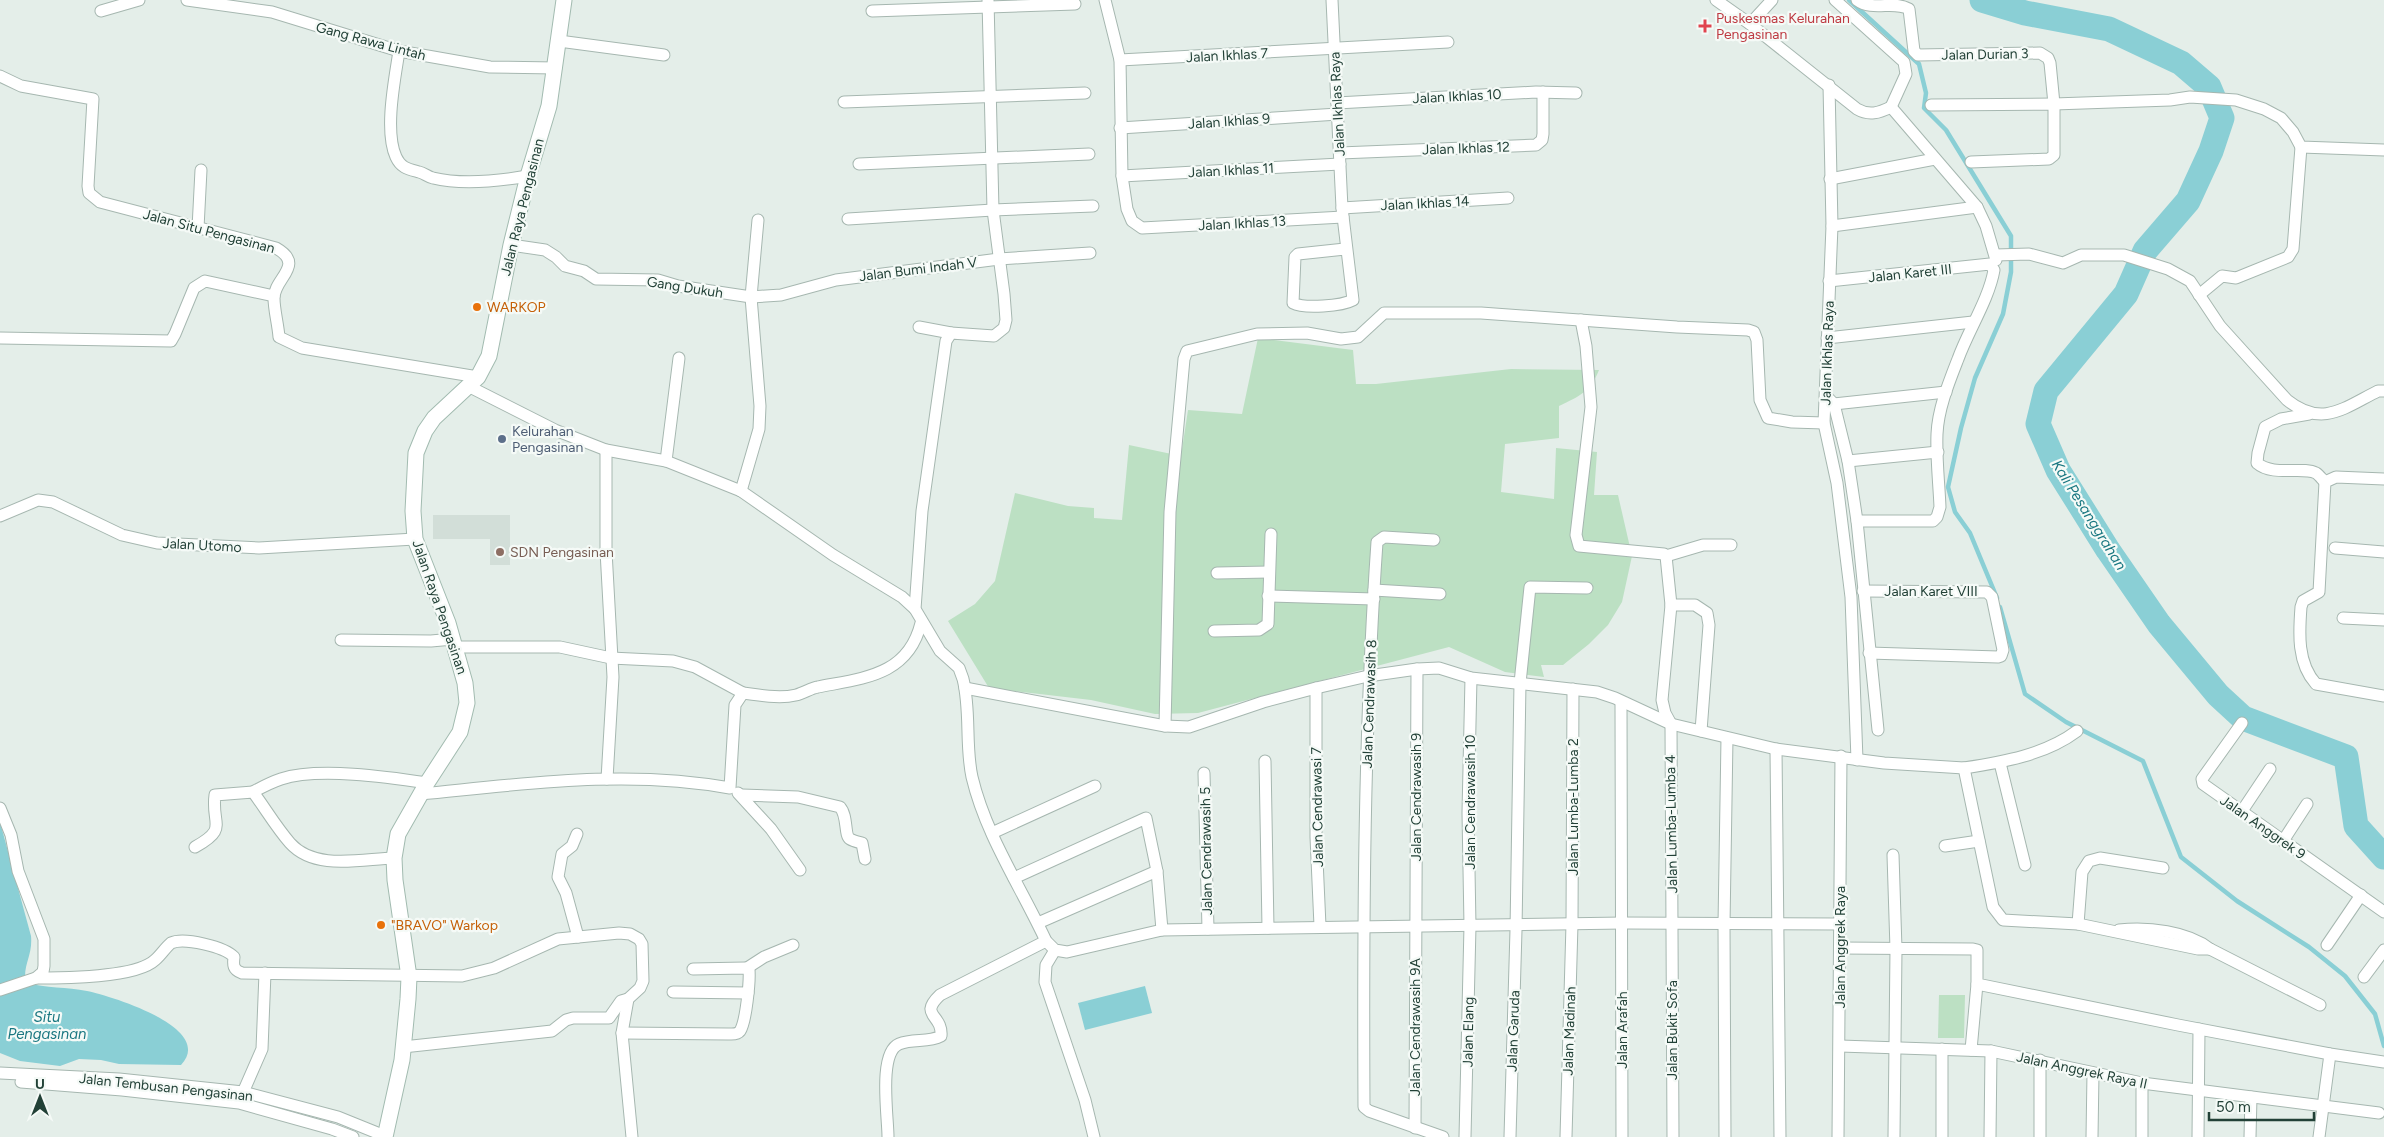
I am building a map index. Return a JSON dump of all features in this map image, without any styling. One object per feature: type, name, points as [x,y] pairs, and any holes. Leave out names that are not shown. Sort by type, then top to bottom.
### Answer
[{"type":"main road","name":"Jalan Raya Pengasinan","points":[[385,1137],[403,1047],[409,977],[400,924],[394,858],[401,828],[424,788],[449,752],[464,720],[467,703],[466,683],[454,643],[415,539],[413,511],[415,464],[418,444],[434,418],[474,382],[489,356],[511,245],[528,176],[546,118],[556,68],[564,0]]},
{"type":"street","points":[[101,11],[138,0]]},
{"type":"street","name":"Gang Rawa Lintah","points":[[187,0],[272,12],[399,51],[490,67],[556,68]]},
{"type":"street","points":[[1105,0],[1120,60],[1122,176]]},
{"type":"street","name":"Jalan Ikhlas Raya","points":[[1332,0],[1342,212],[1353,300],[1342,304],[1312,306],[1298,306],[1293,303],[1295,257],[1298,254],[1346,250]]},
{"type":"street","points":[[1716,0],[1862,111],[1872,114],[1882,112],[1891,107],[1906,74],[1904,62],[1835,0]]},
{"type":"street","points":[[1750,24],[1772,0]]},
{"type":"street","name":"Jalan Durian 3","points":[[1857,0],[1871,6],[1896,4],[1906,7],[1911,14],[1913,45],[1918,55],[2040,54],[2048,58],[2054,104]]},
{"type":"street","points":[[919,327],[951,333],[994,336],[1004,328],[1006,320],[993,210],[988,4]]},
{"type":"street","points":[[872,11],[988,4],[1075,4]]},
{"type":"street","points":[[559,40],[664,55]]},
{"type":"street","name":"Jalan Ikhlas 7","points":[[1120,60],[1448,42]]},
{"type":"street","points":[[399,51],[391,106],[393,150],[399,163],[409,171],[422,172],[435,179],[494,181],[528,176]]},
{"type":"street","name":"Jalan Situ Pengasinan","points":[[0,76],[21,86],[93,99],[89,193],[100,202],[276,248],[283,252],[289,260],[287,270],[274,296]]},
{"type":"street","name":"Jalan Ikhlas Raya","points":[[1830,85],[1832,226],[1827,338],[1830,400],[1824,423],[1837,483],[1851,597],[1857,760]]},
{"type":"street","name":"Jalan Ikhlas 10","points":[[1338,108],[1543,92],[1576,93]]},
{"type":"street","name":"Jalan Ikhlas 12","points":[[1340,159],[1536,145],[1542,140],[1543,134],[1543,92]]},
{"type":"street","points":[[844,102],[1085,93]]},
{"type":"street","points":[[1931,106],[2170,100],[2190,97],[2236,100],[2264,109],[2281,118],[2294,132],[2301,147],[2293,249],[2288,257],[2236,278],[2222,276],[2199,295]]},
{"type":"street","points":[[1972,162],[2049,160],[2054,155],[2054,104]]},
{"type":"street","points":[[1857,521],[1933,521],[1937,517],[1940,507],[1937,432],[1946,392],[1973,322],[1992,282],[1996,259],[1986,226],[1977,207],[1891,107]]},
{"type":"street","name":"Jalan Ikhlas 9","points":[[1120,128],[1338,108]]},
{"type":"street","points":[[2301,147],[2384,150]]},
{"type":"street","points":[[859,164],[992,160],[1089,154]]},
{"type":"street","name":"Jalan Ikhlas 11","points":[[1122,176],[1340,159]]},
{"type":"street","points":[[1830,178],[1935,159]]},
{"type":"street","points":[[198,228],[201,170]]},
{"type":"street","name":"Jalan Ikhlas 13","points":[[1122,176],[1127,209],[1132,221],[1142,228],[1342,212]]},
{"type":"street","name":"Jalan Ikhlas 14","points":[[1342,212],[1508,198]]},
{"type":"street","points":[[848,219],[1093,206]]},
{"type":"street","points":[[1832,226],[1977,207]]},
{"type":"street","points":[[741,491],[759,429],[760,406],[751,297],[758,220]]},
{"type":"street","name":"Gang Dukuh","points":[[511,245],[545,250],[566,266],[584,271],[596,279],[658,280],[678,286],[751,297],[782,295],[836,280]]},
{"type":"street","name":"Jalan Bumi Indah V","points":[[836,280],[999,259],[1090,253]]},
{"type":"street","name":"Jalan Karet III","points":[[1829,281],[2029,254],[2063,263],[2081,255],[2124,255],[2158,265],[2190,281],[2220,326],[2287,400],[2298,409],[2310,414]]},
{"type":"street","points":[[0,338],[171,341],[176,334],[194,288],[205,282],[274,296],[279,337],[302,348],[474,382],[555,430],[606,450],[666,461],[741,491],[833,555],[902,597],[915,610],[940,651],[959,668],[965,688],[972,776],[979,801],[992,833],[1046,941],[1055,950],[1067,952],[1162,930],[1320,926],[1672,923],[1724,925],[1840,924]]},
{"type":"street","points":[[1166,726],[1170,512],[1184,359],[1187,351],[1257,334],[1306,334],[1341,339],[1358,337],[1384,313],[1481,313],[1677,327],[1748,330],[1754,332],[1757,340],[1760,400],[1768,418],[1792,422],[1824,423]]},
{"type":"street","points":[[1580,320],[1586,346],[1591,407],[1576,536],[1579,546],[1661,553],[1666,556],[1704,545],[1731,544]]},
{"type":"street","points":[[1827,338],[1973,322]]},
{"type":"street","points":[[915,610],[922,511],[929,456],[946,341],[951,333]]},
{"type":"street","points":[[666,461],[679,358]]},
{"type":"street","points":[[2384,391],[2378,391],[2338,412],[2310,414],[2281,420],[2265,427],[2257,463],[2265,468],[2274,470],[2316,473],[2325,482],[2319,592],[2303,601],[2301,607],[2300,642],[2304,667],[2316,684],[2384,696]]},
{"type":"street","points":[[1878,730],[1857,521],[1848,461],[1830,400],[1946,392]]},
{"type":"street","points":[[606,450],[606,551],[613,677],[608,778]]},
{"type":"street","points":[[1848,461],[1938,452]]},
{"type":"street","points":[[2325,482],[2336,476],[2384,479]]},
{"type":"street","name":"Jalan Utomo","points":[[0,516],[38,500],[53,502],[122,535],[157,543],[258,548],[415,539]]},
{"type":"street","points":[[1214,631],[1264,628],[1268,624],[1271,534]]},
{"type":"street","name":"Jalan Cendrawasih 8","points":[[1415,1128],[1369,1111],[1364,1107],[1363,926],[1368,676],[1377,542],[1384,537],[1434,540]]},
{"type":"street","points":[[2335,548],[2384,552]]},
{"type":"street","name":"Jalan Lumba-Lumba 4","points":[[1666,556],[1671,605],[1662,694],[1664,713],[1670,724],[1672,923]]},
{"type":"street","points":[[1217,574],[1269,572]]},
{"type":"street","name":"Jalan Garuda","points":[[1510,1137],[1520,683],[1530,587],[1587,588]]},
{"type":"street","name":"Jalan Karet VIII","points":[[1863,591],[1987,592],[1992,597],[2003,650],[2001,656],[1998,657],[1869,653]]},
{"type":"street","points":[[1268,596],[1440,594]]},
{"type":"street","points":[[1671,605],[1695,605],[1707,613],[1709,625],[1701,731]]},
{"type":"street","points":[[2343,618],[2384,620]]},
{"type":"street","points":[[341,640],[431,641],[560,648],[611,658],[673,661],[695,667],[743,693],[773,697],[795,695],[816,687],[863,680],[892,668],[918,637],[923,626]]},
{"type":"street","points":[[965,688],[1166,726],[1189,727],[1263,702],[1368,676],[1417,669],[1450,670],[1471,678],[1597,692],[1670,724],[1776,749],[1841,756],[1857,760],[1964,768],[2000,763],[2040,751],[2066,739],[2077,731]]},
{"type":"street","name":"Jalan Cendrawasih 9","points":[[1415,926],[1417,669]]},
{"type":"street","name":"Jalan Cendrawasih 10","points":[[1470,926],[1468,813],[1471,678]]},
{"type":"street","name":"Jalan Cendrawasi 7","points":[[1316,688],[1316,837],[1320,926]]},
{"type":"street","name":"Jalan Lumba-Lumba 2","points":[[1572,924],[1573,689]]},
{"type":"street","points":[[730,788],[735,706],[743,693]]},
{"type":"street","name":"Jalan Arafah","points":[[1621,702],[1622,1137]]},
{"type":"street","name":"Jalan Anggrek 9","points":[[2242,723],[2202,779],[2202,784],[2384,912]]},
{"type":"street","points":[[1725,1137],[1724,925],[1727,738]]},
{"type":"street","points":[[1776,749],[1780,1137]]},
{"type":"street","name":"Jalan Anggrek Raya","points":[[1838,1137],[1841,756]]},
{"type":"street","points":[[1265,761],[1268,928]]},
{"type":"street","points":[[2000,763],[2025,865]]},
{"type":"street","points":[[1964,768],[1993,907],[2003,920],[2078,924],[2189,947],[2210,949],[2320,1005]]},
{"type":"street","points":[[2242,811],[2270,769]]},
{"type":"street","name":"Jalan Cendrawasih 5","points":[[1204,773],[1208,929]]},
{"type":"street","points":[[195,847],[211,838],[216,832],[215,794],[253,792],[282,779],[302,775],[374,776],[424,788],[608,778],[700,783],[730,788],[742,795],[771,829],[800,870]]},
{"type":"street","points":[[992,833],[1095,786]]},
{"type":"street","points":[[253,792],[289,842],[310,857],[333,861],[394,858]]},
{"type":"street","points":[[742,795],[798,797],[840,807],[846,819],[847,836],[862,844],[865,859]]},
{"type":"street","points":[[2283,841],[2307,804]]},
{"type":"street","points":[[0,808],[11,835],[18,871],[44,939],[44,970],[31,980]]},
{"type":"street","points":[[1014,878],[1146,818],[1157,871],[1162,930]]},
{"type":"street","points":[[577,834],[572,846],[562,854],[558,877],[566,893],[578,937]]},
{"type":"street","points":[[1945,846],[1979,841]]},
{"type":"street","points":[[1893,855],[1896,949],[1894,1137]]},
{"type":"street","points":[[2078,924],[2082,872],[2089,861],[2100,858],[2163,868]]},
{"type":"street","points":[[1038,923],[1157,871]]},
{"type":"street","points":[[2327,945],[2361,895]]},
{"type":"street","name":"Jalan Bukit Sofa","points":[[1672,923],[1673,1137]]},
{"type":"street","name":"Jalan Madinah","points":[[1566,1137],[1572,924]]},
{"type":"street","name":"Jalan Cendrawasih 9A","points":[[1415,926],[1415,1128]]},
{"type":"street","name":"Jalan Elang","points":[[1465,1137],[1470,926]]},
{"type":"street","points":[[0,990],[31,980],[86,977],[130,971],[154,961],[175,941],[189,941],[228,951],[234,957],[236,971],[242,973],[409,977],[462,976],[494,968],[558,939],[619,933],[630,934],[640,939],[642,944],[643,980],[640,988],[628,999],[621,1001],[609,1018],[573,1018],[566,1020],[552,1031],[403,1047]]},
{"type":"street","points":[[888,1137],[886,1076],[888,1058],[892,1049],[909,1042],[935,1039],[941,1036],[942,1028],[930,1010],[930,1005],[940,995],[1046,941]]},
{"type":"street","points":[[693,969],[747,968],[764,957],[793,945]]},
{"type":"street","points":[[1840,948],[1977,950],[1977,984],[1971,1050]]},
{"type":"street","points":[[1055,950],[1046,965],[1045,982],[1085,1100],[1094,1137]]},
{"type":"street","points":[[2364,977],[2384,950]]},
{"type":"street","points":[[622,1033],[736,1034],[740,1031],[748,993],[749,972],[747,968]]},
{"type":"street","points":[[241,1097],[262,1049],[264,973]]},
{"type":"street","points":[[1977,984],[2330,1054],[2383,1062]]},
{"type":"street","points":[[673,992],[748,993]]},
{"type":"street","points":[[628,999],[622,1033],[632,1137]]},
{"type":"street","points":[[2198,1137],[2199,1028]]},
{"type":"street","name":"Jalan Anggrek Raya II","points":[[1840,1046],[1991,1051],[2142,1083],[2379,1112]]},
{"type":"street","points":[[1942,1049],[1942,1137]]},
{"type":"street","points":[[1990,1137],[1991,1051]]},
{"type":"street","points":[[2319,1137],[2330,1054]]},
{"type":"street","points":[[2040,1060],[2040,1137]]},
{"type":"street","name":"Jalan Tembusan Pengasinan","points":[[0,1073],[119,1079],[241,1097],[338,1117],[385,1137]]},
{"type":"street","points":[[2092,1137],[2093,1073]]},
{"type":"street","name":"Jalan Tembusan Pengasinan","points":[[0,1081],[241,1097],[353,1137]]},
{"type":"street","points":[[2142,1083],[2142,1137]]},
{"type":"street","points":[[2250,1137],[2251,1097]]},
{"type":"street","points":[[1415,1128],[1443,1137]]},
{"type":"shaded area","name":"SDN Pengasinan","points":[[433,515],[510,515],[510,565],[490,565],[490,539],[433,539]]},
{"type":"green space","points":[[1258,338],[1353,350],[1356,384],[1376,384],[1511,369],[1599,370],[1592,384],[1584,393],[1559,406],[1559,438],[1505,444],[1501,492],[1554,499],[1556,448],[1597,452],[1594,495],[1618,495],[1632,556],[1622,602],[1608,625],[1589,644],[1563,665],[1541,665],[1544,677],[1505,672],[1449,647],[1198,713],[1155,714],[1091,700],[989,688],[948,621],[975,604],[995,581],[1015,493],[1068,506],[1094,508],[1094,518],[1122,520],[1129,445],[1181,456],[1188,410],[1242,414]]},
{"type":"green space","points":[[1939,995],[1965,995],[1964,1038],[1938,1038]]},
{"type":"water","name":"Situ Pengasinan","points":[[0,822],[31,936],[31,949],[25,971],[26,983],[99,994],[117,999],[156,1016],[173,1027],[184,1039],[188,1051],[181,1065],[119,1064],[101,1060],[79,1059],[60,1066],[20,1061],[0,1053]]},
{"type":"water","points":[[1145,986],[1152,1013],[1085,1030],[1078,1003]]},
{"type":"waterway","points":[[1849,0],[1919,64],[1926,93],[1924,108],[1946,130],[2011,236],[2011,272],[2003,314],[1975,378],[1961,428],[1948,487],[1955,512],[1970,533],[1997,598]]},
{"type":"waterway","name":"Kali Pesanggrahan","points":[[1982,0],[2025,13],[2109,29],[2181,63],[2209,87],[2222,118],[2211,151],[2188,201],[2145,251],[2126,294],[2046,391],[2038,424],[2058,470],[2108,550],[2159,624],[2218,695],[2243,718],[2346,757],[2356,826],[2384,857]]},
{"type":"waterway","points":[[2000,607],[2025,694],[2066,722],[2143,761],[2181,857],[2237,901],[2309,947],[2345,976],[2375,1014],[2384,1046]]},
{"type":"place","name":"Puskesmas Kelurahan Pengasinan","points":[[1705,26]]},
{"type":"place","name":"WARKOP","points":[[477,307]]},
{"type":"place","name":"Kelurahan Pengasinan","points":[[502,439]]},
{"type":"place","name":"SDN Pengasinan","points":[[500,552]]},
{"type":"place","name":"\"BRAVO\" Warkop","points":[[381,925]]}]
